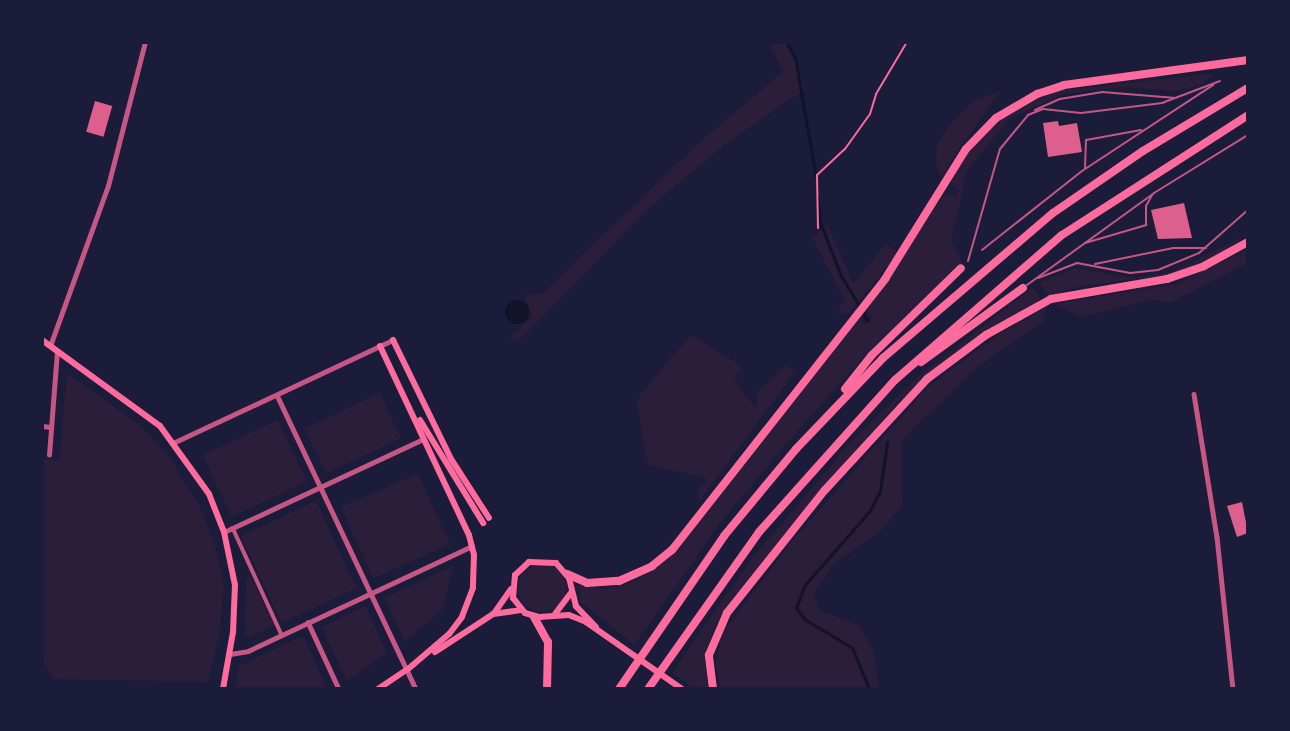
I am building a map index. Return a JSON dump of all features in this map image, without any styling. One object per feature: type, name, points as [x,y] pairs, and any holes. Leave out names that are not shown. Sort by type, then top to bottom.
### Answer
[{"type":"highway","points":[[566,574],[583,582],[610,583],[642,572],[663,558],[870,299],[985,128],[1037,94],[1077,83],[1248,60]]},
{"type":"highway","points":[[820,423],[918,325],[1024,236],[1143,151],[1248,88]]},
{"type":"highway","points":[[648,689],[664,663],[782,503],[895,380],[976,305],[1062,235],[1248,115]]},
{"type":"highway","points":[[713,689],[709,654],[721,623],[825,490],[927,379],[986,335],[1046,301],[1167,279],[1204,266],[1248,242]]},
{"type":"highway","points":[[619,689],[724,536],[820,423],[872,355],[961,268]]},
{"type":"highway","points":[[895,380],[1023,288]]},
{"type":"highway","points":[[534,617],[548,642],[547,689]]},
{"type":"main road","points":[[42,340],[147,414],[174,442],[203,482],[225,532],[235,585],[230,654],[223,689]]},
{"type":"main road","points":[[393,340],[450,459],[489,518]]},
{"type":"main road","points":[[380,346],[472,546],[473,588],[462,617],[449,635],[407,670]]},
{"type":"main road","points":[[384,354],[436,451],[483,523]]},
{"type":"main road","points":[[378,689],[493,614],[512,587],[521,568],[538,560],[556,563],[566,574],[571,593],[596,627]]},
{"type":"main road","points":[[512,587],[521,610]]},
{"type":"main road","points":[[553,615],[571,593]]},
{"type":"main road","points":[[493,614],[521,610],[534,617],[575,617],[596,627],[682,689]]},
{"type":"street","points":[[50,346],[108,186],[145,42]]},
{"type":"street","points":[[174,442],[393,340]]},
{"type":"street","points":[[49,455],[57,351]]},
{"type":"street","points":[[1194,394],[1217,537],[1233,689]]},
{"type":"street","points":[[277,395],[416,689]]},
{"type":"street","points":[[42,426],[51,427]]},
{"type":"street","points":[[225,532],[424,439]]},
{"type":"street","points":[[233,528],[282,635]]},
{"type":"street","points":[[230,654],[282,635],[472,546]]},
{"type":"street","points":[[308,622],[339,689]]},
{"type":"lane","points":[[982,250],[1082,172],[1220,81],[1181,98],[1081,113],[1043,109],[1028,115]]},
{"type":"lane","points":[[968,261],[1000,149],[1028,115],[1073,96],[1116,92],[1181,98]]},
{"type":"lane","points":[[1082,172],[1086,140],[1146,129]]},
{"type":"lane","points":[[1023,288],[1080,244],[1154,193],[1248,135]]},
{"type":"lane","points":[[1080,244],[1144,226],[1154,193]]},
{"type":"lane","points":[[1094,264],[1142,273],[1188,259],[1210,246],[1248,210]]},
{"type":"lane","points":[[1031,282],[1063,266],[1094,264],[1210,246]]},
{"type":"path","points":[[818,228],[817,175],[845,149],[870,114],[876,94],[907,42]]},
{"type":"shaded area","points":[[768,42],[788,42],[805,89],[728,142],[650,207],[518,341],[510,337],[532,317],[525,295],[542,294],[703,139],[783,72]]},
{"type":"shaded area","points":[[1215,73],[1202,84],[1177,91],[1121,87],[1063,94],[1009,119],[967,171],[951,241],[963,262],[868,352],[801,427],[723,519],[634,645],[581,602],[578,585],[604,589],[621,586],[650,573],[679,548],[849,332],[860,319],[865,325],[872,318],[867,309],[946,192],[955,198],[958,191],[950,183],[979,137],[1002,118],[1057,91]]},
{"type":"shaded area","points":[[1002,90],[941,178],[936,162],[937,144],[952,121],[974,101]]},
{"type":"shaded area","points":[[828,225],[853,283],[886,244],[898,253],[849,313],[837,314],[844,299],[812,237]]},
{"type":"shaded area","points":[[1248,234],[1217,256],[1173,274],[1076,287],[1049,297],[1039,283],[1075,268],[1132,278],[1172,272]]},
{"type":"shaded area","points":[[1248,249],[1248,263],[1169,303],[1156,299],[1080,317],[1054,304],[1176,284]]},
{"type":"shaded area","points":[[1033,287],[1041,300],[989,330],[897,403],[758,567],[714,628],[705,660],[709,689],[695,689],[672,673],[749,562],[851,442],[919,376]]},
{"type":"shaded area","points":[[517,300],[525,304],[529,312],[525,320],[517,324],[509,320],[505,312],[509,304]]},
{"type":"shaded area","points":[[1045,308],[1043,322],[980,365],[901,441],[902,505],[881,531],[834,564],[814,593],[819,610],[860,626],[873,650],[879,689],[721,689],[715,662],[724,631],[792,541],[928,387],[1001,333]]},
{"type":"shaded area","points":[[691,335],[742,366],[734,378],[755,408],[758,392],[786,365],[795,372],[700,500],[698,491],[707,478],[648,465],[637,404],[642,392]]},
{"type":"shaded area","points":[[67,373],[138,424],[168,455],[199,505],[214,542],[224,584],[220,631],[208,682],[53,679],[42,658],[42,458],[59,460]]},
{"type":"shaded area","points":[[380,393],[401,438],[326,473],[305,428]]},
{"type":"shaded area","points":[[278,420],[307,482],[232,517],[203,455]]},
{"type":"shaded area","points":[[418,473],[450,544],[373,578],[341,507]]},
{"type":"shaded area","points":[[316,501],[357,588],[281,623],[241,536]]},
{"type":"shaded area","points":[[542,564],[559,571],[566,588],[559,605],[542,612],[525,605],[518,588],[525,571]]},
{"type":"shaded area","points":[[453,566],[442,610],[405,642],[384,598]]},
{"type":"shaded area","points":[[250,575],[274,626],[249,638],[245,636],[246,581]]},
{"type":"shaded area","points":[[365,606],[387,653],[347,681],[321,627]]},
{"type":"shaded area","points":[[303,636],[328,689],[234,689],[239,666]]},
{"type":"building","points":[[95,101],[112,106],[103,137],[86,132]]},
{"type":"building","points":[[1058,121],[1059,126],[1077,123],[1082,152],[1048,157],[1043,123]]},
{"type":"building","points":[[1184,203],[1192,238],[1158,239],[1151,210]]},
{"type":"building","points":[[1242,502],[1248,533],[1237,537],[1227,506]]},
{"type":"waterway","points":[[787,42],[796,60],[816,176]]},
{"type":"waterway","points":[[818,196],[820,221],[841,275],[860,307]]},
{"type":"waterway","points":[[863,312],[868,321]]},
{"type":"waterway","points":[[869,689],[852,648],[805,620],[796,608],[805,585],[869,512],[880,491],[887,443]]}]
